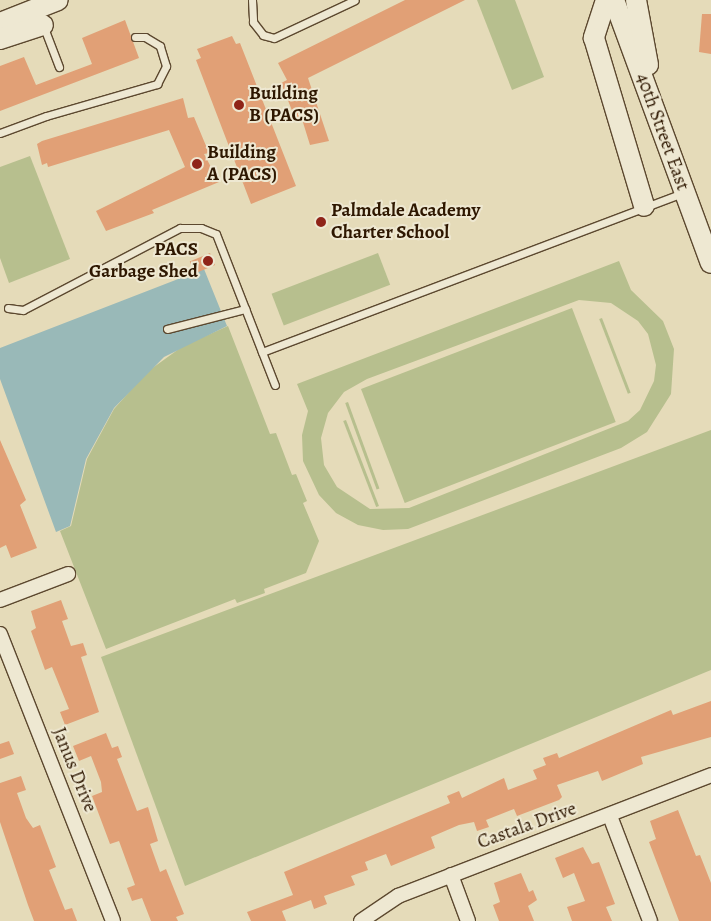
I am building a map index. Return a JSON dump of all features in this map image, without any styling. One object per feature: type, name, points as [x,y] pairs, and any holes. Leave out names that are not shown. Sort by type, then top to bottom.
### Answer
[{"type":"main road","points":[[0,39],[58,0]]},
{"type":"main road","points":[[606,0],[594,38],[644,206]]},
{"type":"main road","name":"40th Street East","points":[[614,0],[711,263]]},
{"type":"main road","points":[[636,0],[656,114]]},
{"type":"main road","points":[[0,23],[40,11]]},
{"type":"street","points":[[0,600],[68,574]]},
{"type":"street","name":"Janus Drive","points":[[0,634],[114,921]]},
{"type":"street","name":"Castala Drive","points":[[361,921],[398,896],[610,816],[711,775]]},
{"type":"street","points":[[610,816],[650,921]]},
{"type":"street","points":[[451,875],[468,921]]},
{"type":"lane","points":[[252,0],[253,22],[264,35],[274,38],[355,0]]},
{"type":"lane","points":[[40,11],[59,67]]},
{"type":"lane","points":[[0,134],[46,116],[157,84],[166,66],[162,51],[153,40],[135,37]]},
{"type":"lane","points":[[262,352],[685,192]]},
{"type":"lane","points":[[8,308],[23,310],[180,228],[201,228],[216,234],[275,385]]},
{"type":"lane","points":[[167,329],[245,309]]},
{"type":"green space","points":[[477,0],[515,0],[544,77],[512,90]]},
{"type":"green space","points":[[30,156],[70,259],[9,283],[0,258],[0,167]]},
{"type":"green space","points":[[378,253],[390,285],[284,326],[272,294]]},
{"type":"green space","points":[[619,261],[631,290],[663,321],[674,349],[671,394],[647,432],[621,448],[408,529],[383,530],[358,525],[336,513],[319,495],[303,461],[302,435],[308,411],[297,384]],"holes":[[[579,300],[611,303],[638,321],[648,334],[656,365],[654,381],[640,410],[628,421],[409,508],[370,509],[337,487],[324,465],[321,438],[328,413],[344,392],[367,379]]]},
{"type":"green space","points":[[572,308],[616,422],[405,503],[361,389]]},
{"type":"green space","points":[[602,318],[631,393],[628,394],[599,319]]},
{"type":"green space","points":[[228,326],[270,434],[276,433],[292,475],[296,474],[307,501],[303,503],[319,541],[306,573],[264,589],[265,593],[237,603],[235,599],[106,649],[60,531],[71,526],[87,459],[114,409],[147,372],[183,346]]},
{"type":"green space","points":[[348,402],[379,488],[377,489],[345,403]]},
{"type":"green space","points":[[346,420],[379,506],[376,507],[343,421]]},
{"type":"green space","points":[[711,430],[711,670],[185,886],[101,657]]},
{"type":"water","points":[[204,269],[227,326],[164,357],[114,408],[86,459],[70,526],[56,532],[0,379],[0,348]]},
{"type":"building","points":[[405,0],[465,0],[308,78],[329,141],[310,145],[301,116],[295,118],[281,83],[287,80],[278,63]]},
{"type":"building","points":[[702,14],[711,14],[711,54],[699,52]]},
{"type":"building","points":[[125,20],[139,58],[0,111],[0,66],[24,57],[36,85],[92,64],[82,38]]},
{"type":"building","name":"Building B (PACS)","points":[[232,36],[236,44],[240,43],[296,186],[251,204],[196,60],[201,58],[197,49]]},
{"type":"building","name":"Building A (PACS)","points":[[183,98],[188,118],[194,117],[209,153],[204,154],[219,182],[152,210],[154,213],[106,231],[96,211],[185,167],[169,130],[48,167],[47,163],[42,165],[37,144],[42,141]]},
{"type":"building","points":[[210,253],[215,265],[195,274],[190,262]]},
{"type":"building","points":[[0,440],[26,500],[20,505],[37,548],[11,558],[6,545],[0,548]]},
{"type":"building","points":[[61,600],[68,619],[62,621],[71,646],[83,643],[87,655],[81,657],[99,712],[65,725],[60,712],[69,709],[52,667],[45,670],[31,631],[36,628],[31,611]]},
{"type":"building","points":[[711,701],[711,737],[641,757],[643,764],[602,781],[598,771],[557,785],[562,797],[559,800],[517,816],[514,809],[486,820],[489,827],[477,831],[474,822],[459,825],[431,837],[435,848],[391,866],[386,854],[365,862],[368,870],[351,876],[355,885],[324,896],[327,904],[314,909],[311,900],[282,911],[286,921],[251,921],[247,912],[293,895],[284,872],[450,803],[447,796],[459,791],[462,798],[504,778],[508,790],[537,779],[533,770],[546,765],[543,758],[557,753],[559,758],[671,710],[673,715]]},
{"type":"building","points":[[106,733],[112,748],[118,746],[122,757],[117,759],[137,811],[148,807],[158,841],[150,844],[160,872],[166,869],[184,914],[176,917],[178,921],[151,921],[142,898],[132,901],[127,888],[135,885],[119,841],[110,844],[92,796],[102,792],[101,782],[91,756],[79,761],[73,746]]},
{"type":"building","points":[[9,741],[14,754],[0,759],[0,744]]},
{"type":"building","points":[[21,776],[26,790],[17,793],[26,818],[33,828],[40,825],[56,867],[49,870],[65,910],[72,908],[77,921],[34,921],[0,822],[0,783]]},
{"type":"building","points":[[678,810],[696,856],[700,855],[711,883],[711,921],[679,921],[649,842],[656,839],[650,821]]},
{"type":"building","points":[[583,847],[592,864],[599,862],[615,904],[606,907],[612,921],[572,921],[567,907],[585,901],[574,873],[563,878],[555,858]]},
{"type":"building","points":[[521,873],[529,892],[533,890],[537,900],[528,906],[534,921],[499,921],[493,905],[500,902],[494,883]]},
{"type":"place","name":"Building B (PACS)","points":[[239,105]]},
{"type":"place","name":"Building A (PACS)","points":[[197,164]]},
{"type":"place","name":"Palmdale Academy Charter School","points":[[321,222]]},
{"type":"place","name":"PACS Garbage Shed","points":[[208,261]]}]
